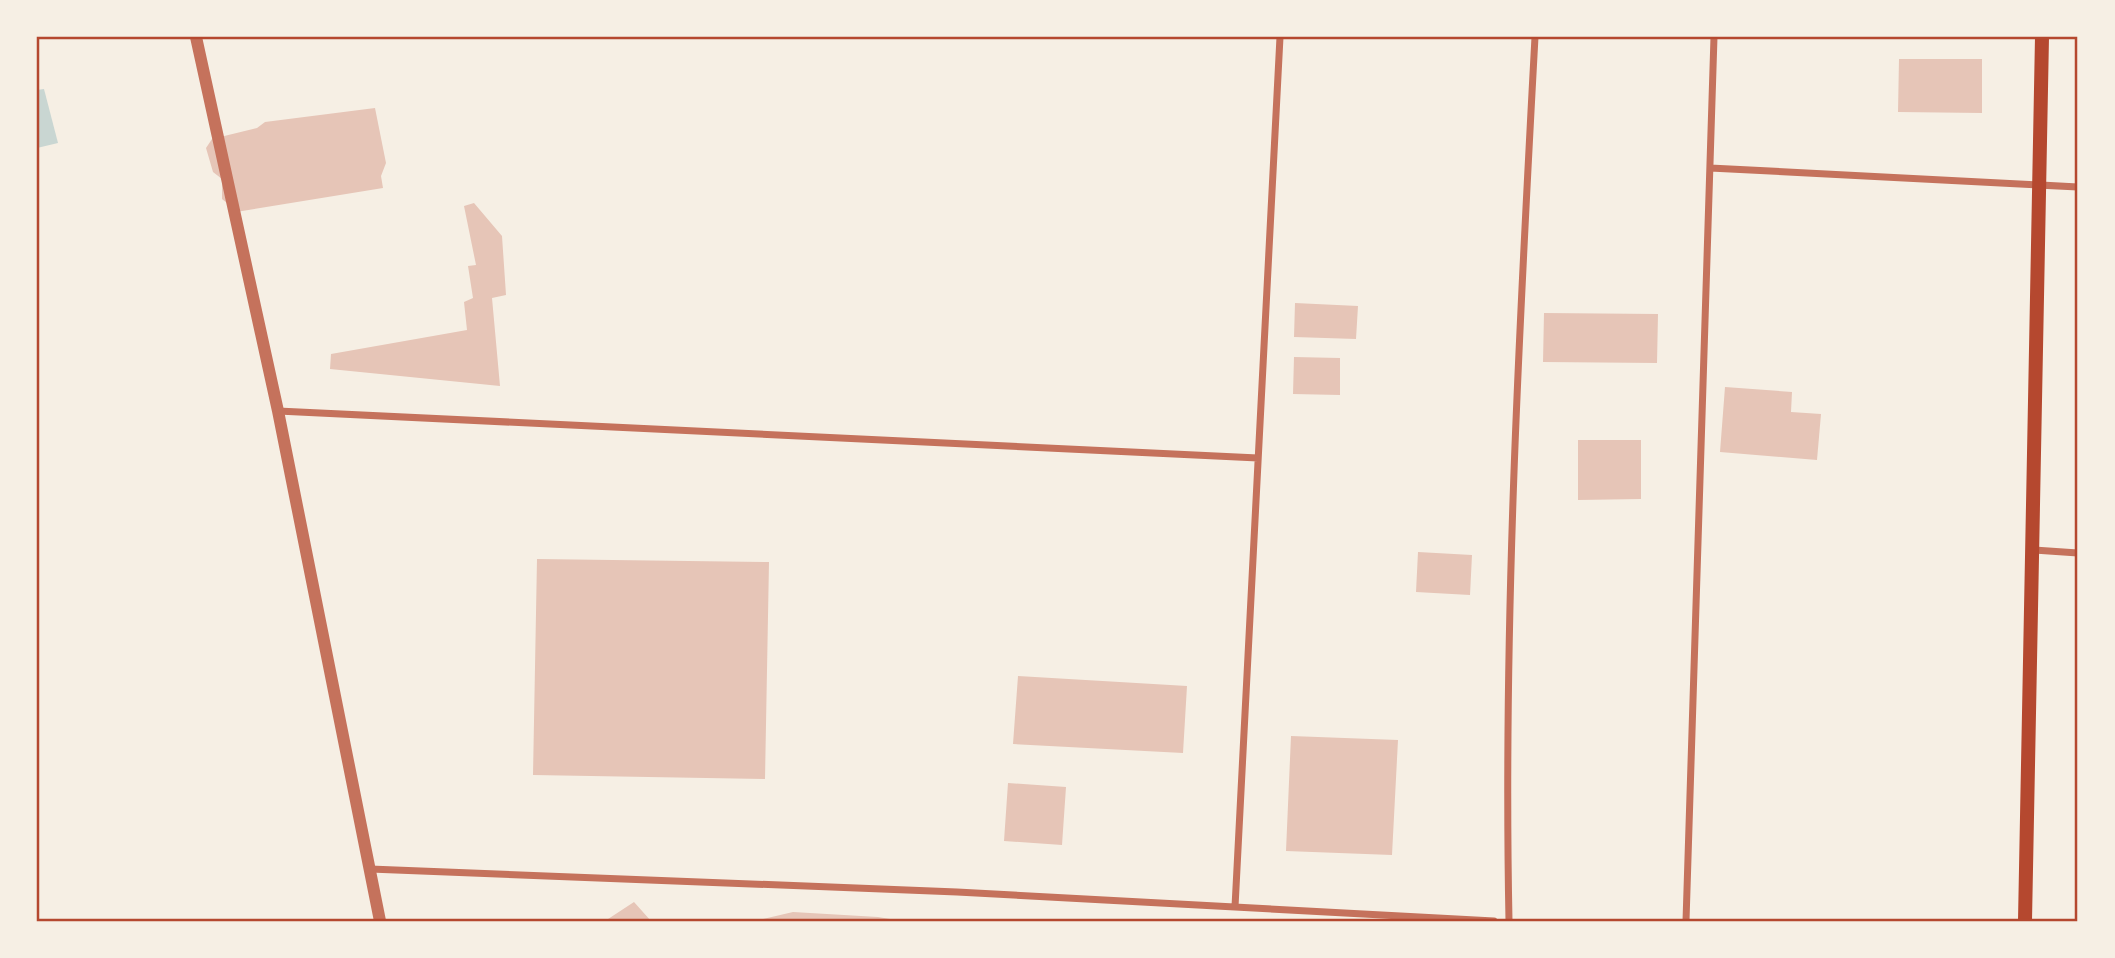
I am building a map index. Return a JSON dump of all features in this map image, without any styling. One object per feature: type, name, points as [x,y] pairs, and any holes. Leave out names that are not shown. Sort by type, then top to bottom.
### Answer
[{"type":"main road","points":[[2025,921],[2042,37]]},
{"type":"street","points":[[196,37],[278,411],[380,921]]},
{"type":"street","points":[[1235,907],[1280,37]]},
{"type":"street","points":[[1509,921],[1506,774],[1508,605],[1535,37]]},
{"type":"street","points":[[1686,921],[1714,37]]},
{"type":"street","points":[[1710,168],[2078,187]]},
{"type":"street","points":[[278,411],[1258,458]]},
{"type":"street","points":[[2034,550],[2078,553]]},
{"type":"street","points":[[370,869],[957,892],[1494,921]]},
{"type":"shaded area","points":[[44,89],[58,143],[37,148],[37,90]]},
{"type":"building","points":[[1899,59],[1982,59],[1982,113],[1898,112]]},
{"type":"building","points":[[375,108],[386,163],[381,176],[383,188],[230,213],[227,203],[222,199],[222,179],[213,172],[206,148],[212,139],[257,128],[265,122]]},
{"type":"building","points":[[474,203],[502,236],[506,295],[492,298],[500,386],[330,369],[331,354],[467,330],[464,302],[473,298],[468,266],[476,265],[464,206]]},
{"type":"building","points":[[1295,303],[1358,306],[1356,339],[1294,337]]},
{"type":"building","points":[[1544,313],[1658,314],[1657,363],[1543,362]]},
{"type":"building","points":[[1294,357],[1340,358],[1340,395],[1293,394]]},
{"type":"building","points":[[1725,387],[1792,392],[1791,412],[1821,414],[1817,460],[1720,452]]},
{"type":"building","points":[[1578,440],[1641,440],[1641,499],[1578,500]]},
{"type":"building","points":[[1418,552],[1472,555],[1470,595],[1416,592]]},
{"type":"building","points":[[537,559],[769,562],[765,779],[533,775]]},
{"type":"building","points":[[1018,676],[1187,686],[1183,753],[1013,744]]},
{"type":"building","points":[[1291,736],[1398,740],[1392,855],[1286,851]]},
{"type":"building","points":[[1008,783],[1066,787],[1062,845],[1004,841]]},
{"type":"building","points":[[634,902],[651,921],[605,921]]},
{"type":"building","points":[[793,912],[878,917],[896,920],[754,921]]}]
